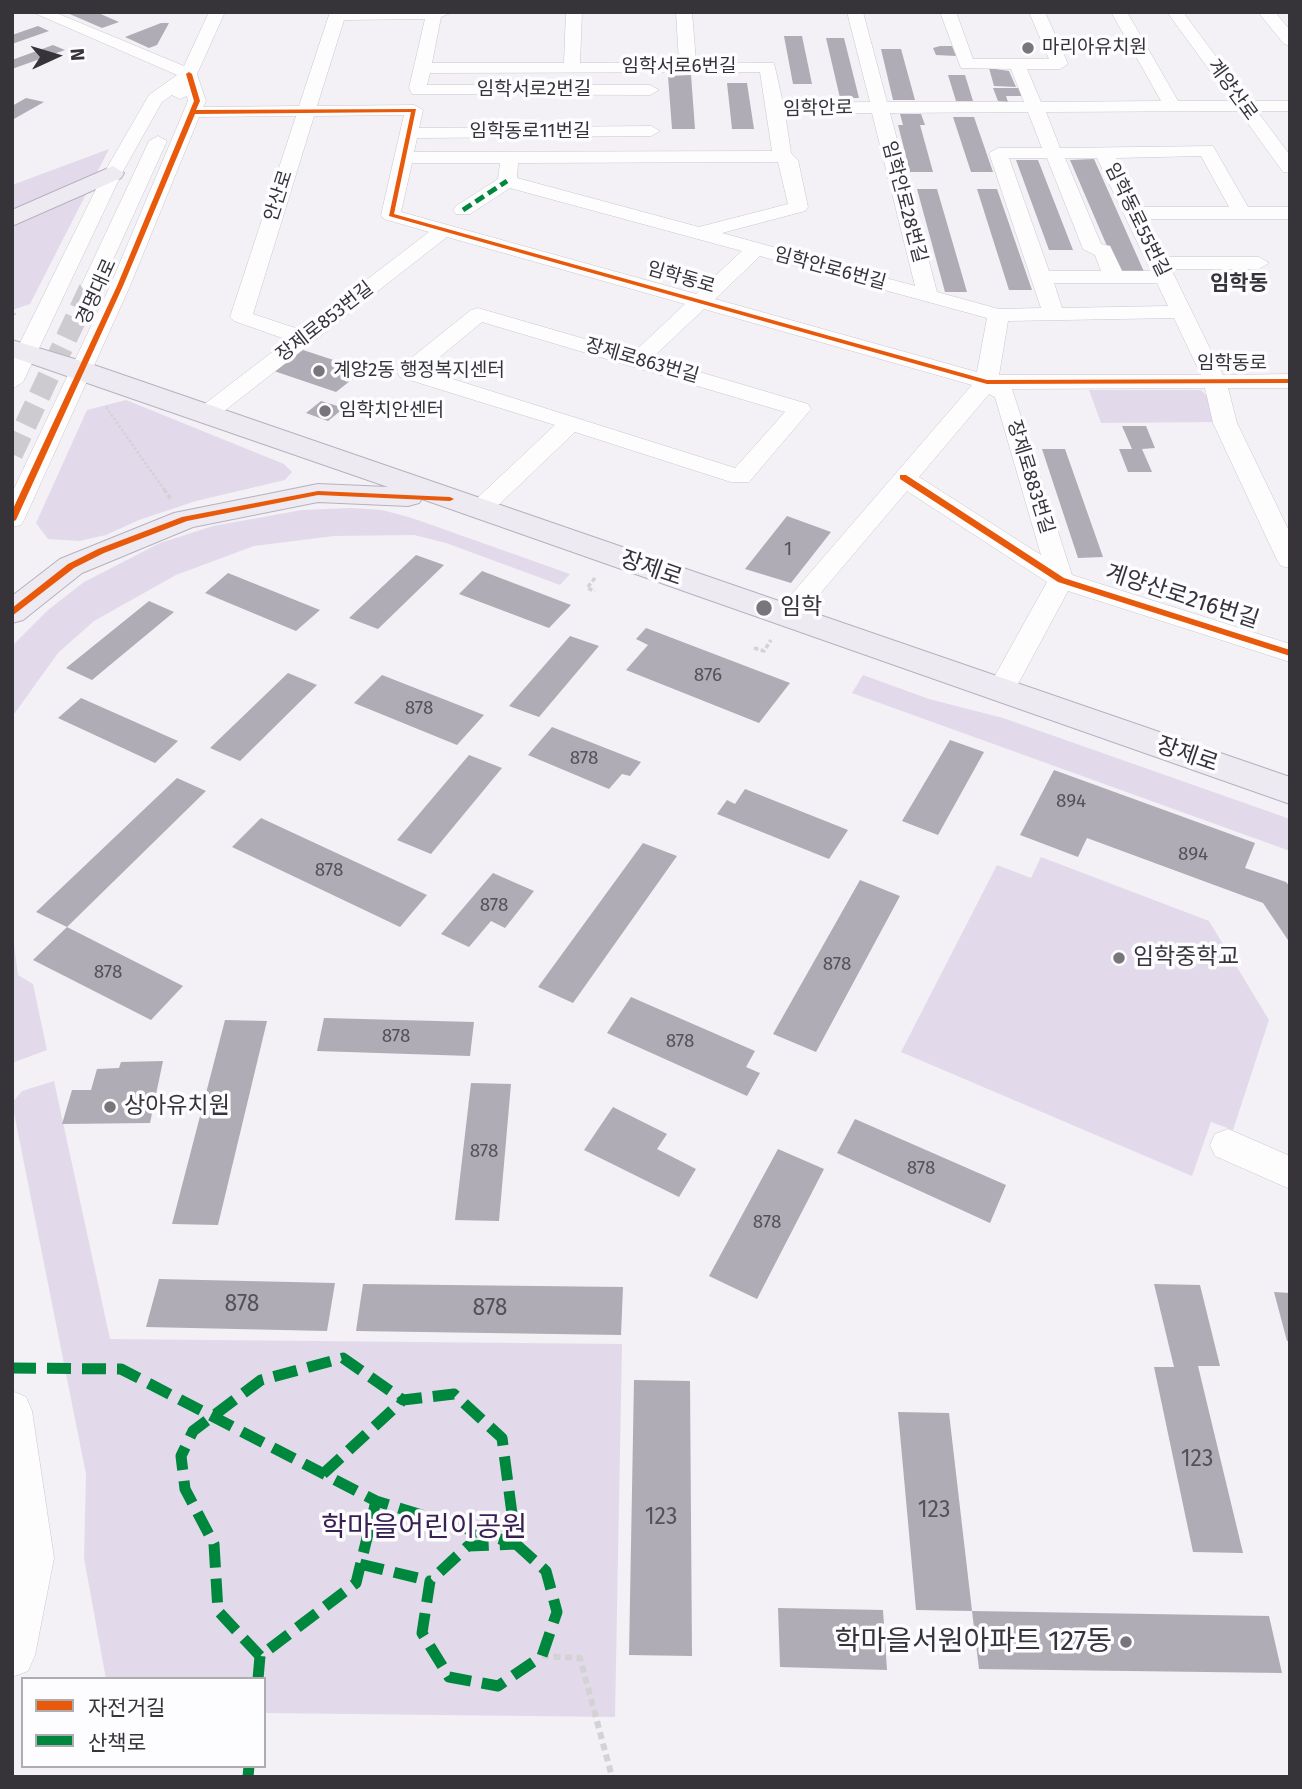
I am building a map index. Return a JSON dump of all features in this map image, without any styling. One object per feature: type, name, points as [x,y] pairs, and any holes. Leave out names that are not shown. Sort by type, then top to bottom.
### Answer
[{"type":"main road","points":[[12,219],[113,173]]},
{"type":"main road","name":"장제로","points":[[20,351],[480,509],[779,628],[1001,690],[1290,791]]},
{"type":"main road","points":[[12,613],[71,566],[101,551],[185,519],[318,493],[450,499]]},
{"type":"street","points":[[40,12],[189,74]]},
{"type":"street","name":"경명대로","points":[[12,382],[20,351],[61,285],[113,173],[155,99],[189,74],[217,12]]},
{"type":"street","points":[[572,67],[574,12]]},
{"type":"street","points":[[684,12],[688,67]]},
{"type":"street","name":"임학안로28번길","points":[[855,12],[928,296]]},
{"type":"street","points":[[948,12],[967,64],[1060,64],[1037,12]]},
{"type":"street","points":[[1119,12],[1173,107]]},
{"type":"street","name":"계양산로","points":[[1175,12],[1290,168]]},
{"type":"street","points":[[338,13],[440,13]]},
{"type":"street","name":"안산로","points":[[304,338],[241,317],[338,13]]},
{"type":"street","name":"임학동로","points":[[440,13],[423,68],[418,106],[409,132],[391,215],[987,382],[1290,381]]},
{"type":"street","points":[[1269,16],[1290,20]]},
{"type":"street","points":[[1269,16],[1290,41]]},
{"type":"street","points":[[1017,64],[1093,249],[1102,250],[1114,277]]},
{"type":"street","points":[[649,67],[652,156]]},
{"type":"street","name":"임학서로6번길","points":[[423,68],[768,67],[775,108]]},
{"type":"street","name":"경명대로","points":[[91,286],[177,116],[197,101],[189,74]]},
{"type":"street","name":"임학서로2번길","points":[[418,106],[650,90]]},
{"type":"street","points":[[177,116],[418,106]]},
{"type":"street","name":"임학안로","points":[[700,233],[798,207],[789,160],[782,156],[775,108],[1290,106]]},
{"type":"street","name":"경명대로","points":[[12,520],[120,286],[177,116]]},
{"type":"street","name":"임학동로11번길","points":[[409,132],[651,131]]},
{"type":"street","name":"임학동로55번길","points":[[1242,213],[1207,150],[1104,153],[1215,381],[1225,422],[1290,560]]},
{"type":"street","points":[[1054,314],[998,153],[1104,153]]},
{"type":"street","points":[[404,158],[782,156]]},
{"type":"street","points":[[463,210],[508,180],[510,157]]},
{"type":"street","name":"임학안로6번길","points":[[508,180],[998,314],[1181,312]]},
{"type":"street","points":[[1133,213],[1290,213]]},
{"type":"street","name":"장제로853번길","points":[[206,414],[444,230]]},
{"type":"street","points":[[638,360],[756,248]]},
{"type":"street","points":[[1042,277],[1114,277],[1161,270],[1259,262]]},
{"type":"street","points":[[61,285],[78,294],[93,294],[120,286]]},
{"type":"street","name":"장제로863번길","points":[[478,314],[800,409],[740,477],[571,423],[408,372],[478,314]]},
{"type":"street","points":[[779,628],[903,477],[987,382],[998,314]]},
{"type":"street","name":"장제로883번길","points":[[987,382],[1005,394],[1061,580]]},
{"type":"street","points":[[480,509],[571,423]]},
{"type":"street","name":"장제로883번길","points":[[903,477],[1061,580]]},
{"type":"street","points":[[1001,690],[1061,580]]},
{"type":"street","name":"계양산로216번길","points":[[1061,580],[1290,653]]},
{"type":"street","points":[[1228,1145],[1290,1173]]},
{"type":"street","points":[[12,1411],[32,1558],[12,1655]]},
{"type":"path","points":[[12,309],[15,315]]},
{"type":"path","points":[[106,407],[179,511]]},
{"type":"path","points":[[594,591],[587,587],[595,578]]},
{"type":"path","points":[[754,648],[764,651],[779,628]]},
{"type":"path","points":[[542,1656],[580,1658],[612,1777]]},
{"type":"green space","points":[[109,149],[30,304],[12,310],[12,185]]},
{"type":"green space","points":[[1089,390],[1201,390],[1208,397],[1219,422],[1101,423]]},
{"type":"green space","points":[[126,400],[284,464],[292,472],[285,480],[196,501],[139,520],[106,535],[79,541],[48,539],[36,523],[87,410]]},
{"type":"green space","points":[[302,510],[382,510],[412,518],[570,574],[560,585],[446,543],[414,535],[334,536],[254,546],[176,575],[94,621],[58,653],[12,717],[12,646],[48,610],[84,582],[160,543],[213,526]]},
{"type":"green space","points":[[863,675],[929,699],[1003,718],[1290,819],[1290,851],[852,693]]},
{"type":"green space","name":"임학중학교","points":[[1041,857],[1209,921],[1269,1020],[1233,1130],[1211,1122],[1192,1176],[901,1052],[997,865],[1031,878]]},
{"type":"green space","points":[[12,929],[18,975],[33,984],[47,1050],[12,1063]]},
{"type":"green space","name":"학마을어린이공원","points":[[54,1081],[110,1339],[622,1344],[615,1717],[266,1713],[266,1677],[106,1677],[84,1558],[86,1474],[12,1103],[22,1091]]},
{"type":"building","points":[[65,12],[96,12],[119,22],[102,28]]},
{"type":"building","points":[[161,23],[169,23],[157,45],[149,48],[125,37]]},
{"type":"building","points":[[38,26],[49,31],[12,44],[12,35]]},
{"type":"building","points":[[784,36],[802,36],[812,84],[793,84]]},
{"type":"building","points":[[826,38],[844,38],[859,98],[840,98]]},
{"type":"building","points":[[53,45],[65,50],[12,69],[12,60]]},
{"type":"building","points":[[952,46],[956,56],[936,55],[933,48]]},
{"type":"building","points":[[881,49],[901,49],[915,100],[893,100]]},
{"type":"building","points":[[989,68],[1009,71],[1016,87],[994,86]]},
{"type":"building","points":[[691,75],[695,129],[672,129],[668,76]]},
{"type":"building","points":[[948,75],[965,75],[973,101],[956,101]]},
{"type":"building","points":[[727,83],[747,83],[754,129],[732,129]]},
{"type":"building","points":[[993,88],[1019,88],[1022,96],[1006,96],[1008,102],[998,101]]},
{"type":"building","points":[[26,98],[44,102],[12,120],[12,106]]},
{"type":"building","points":[[900,114],[921,114],[925,125],[920,125],[933,172],[910,172],[898,125],[903,125]]},
{"type":"building","points":[[953,117],[974,117],[993,172],[971,172]]},
{"type":"building","points":[[1094,159],[1145,274],[1119,274],[1070,160]]},
{"type":"building","points":[[1016,160],[1038,160],[1073,250],[1049,250]]},
{"type":"building","points":[[917,189],[937,189],[967,292],[945,292]]},
{"type":"building","points":[[977,189],[997,189],[1032,290],[1009,290]]},
{"type":"building","name":"계양2동 행정복지센터","points":[[303,350],[364,370],[336,392],[274,371]]},
{"type":"building","name":"임학치안센터","points":[[321,401],[344,408],[328,421],[306,413]]},
{"type":"building","points":[[1122,426],[1146,426],[1155,448],[1142,449],[1152,472],[1128,472],[1119,449],[1132,449]]},
{"type":"building","points":[[1042,449],[1065,449],[1103,557],[1078,558]]},
{"type":"building","points":[[787,516],[831,532],[791,583],[745,569]]},
{"type":"building","points":[[416,555],[444,565],[378,629],[349,618]]},
{"type":"building","points":[[482,571],[571,605],[549,628],[459,594]]},
{"type":"building","points":[[228,573],[320,610],[296,631],[205,593]]},
{"type":"building","points":[[149,601],[174,612],[92,680],[66,668]]},
{"type":"building","points":[[646,628],[790,683],[759,723],[626,670],[648,645],[636,639]]},
{"type":"building","points":[[570,636],[599,646],[539,717],[509,706]]},
{"type":"building","points":[[288,673],[317,685],[240,761],[210,748]]},
{"type":"building","points":[[382,675],[484,715],[457,745],[354,703]]},
{"type":"building","points":[[81,698],[178,741],[155,763],[58,718]]},
{"type":"building","points":[[552,727],[641,762],[630,776],[622,774],[609,789],[528,755]]},
{"type":"building","points":[[950,740],[984,752],[938,835],[902,821]]},
{"type":"building","points":[[469,755],[502,768],[431,854],[397,840]]},
{"type":"building","points":[[1054,770],[1255,843],[1245,868],[1286,882],[1290,887],[1290,943],[1263,903],[1087,838],[1078,857],[1020,835]]},
{"type":"building","points":[[177,778],[206,791],[67,927],[36,912]]},
{"type":"building","points":[[745,789],[848,830],[829,859],[717,814],[727,800],[735,804]]},
{"type":"building","points":[[261,818],[427,895],[400,927],[232,847]]},
{"type":"building","points":[[643,843],[677,856],[573,1003],[538,987]]},
{"type":"building","points":[[493,873],[534,891],[505,928],[491,921],[469,947],[441,934]]},
{"type":"building","points":[[860,880],[900,896],[816,1052],[773,1034]]},
{"type":"building","points":[[67,927],[183,986],[151,1020],[33,960]]},
{"type":"building","points":[[631,997],[755,1051],[746,1067],[760,1073],[747,1096],[607,1033]]},
{"type":"building","points":[[324,1018],[474,1022],[470,1056],[317,1051]]},
{"type":"building","points":[[225,1020],[267,1021],[218,1225],[172,1224]]},
{"type":"building","name":"상아유치원","points":[[163,1061],[150,1123],[62,1124],[72,1090],[91,1090],[97,1069],[119,1068],[121,1062]]},
{"type":"building","points":[[471,1083],[511,1084],[499,1221],[455,1220]]},
{"type":"building","points":[[613,1107],[667,1134],[657,1149],[696,1169],[679,1197],[584,1150]]},
{"type":"building","points":[[855,1119],[1006,1185],[990,1223],[837,1153]]},
{"type":"building","points":[[778,1149],[824,1169],[757,1299],[709,1276]]},
{"type":"building","points":[[159,1279],[335,1283],[327,1331],[146,1327]]},
{"type":"building","points":[[363,1284],[623,1287],[621,1335],[356,1331]]},
{"type":"building","points":[[1154,1284],[1200,1285],[1220,1366],[1198,1366],[1243,1553],[1193,1552],[1154,1367],[1174,1367]]},
{"type":"building","points":[[1274,1292],[1290,1293],[1290,1341],[1287,1341]]},
{"type":"building","points":[[634,1380],[690,1381],[692,1656],[629,1655]]},
{"type":"building","name":"학마을서원아파트 127동","points":[[898,1412],[949,1413],[972,1611],[916,1610]]},
{"type":"building","points":[[778,1608],[883,1610],[887,1670],[780,1667]]},
{"type":"building","name":"학마을서원아파트 127동","points":[[972,1611],[1269,1616],[1282,1673],[979,1669]]},
{"type":"tunnel","points":[[12,454],[91,286]]},
{"type":"marked path","points":[[463,210],[507,181]]},
{"type":"marked path","points":[[260,1656],[218,1611],[214,1544],[185,1489],[181,1456],[193,1431],[261,1380],[343,1358],[403,1400],[454,1394],[502,1438],[516,1544]]},
{"type":"marked path","points":[[12,1368],[121,1369],[376,1501],[516,1544],[546,1571],[557,1612],[542,1656],[498,1686],[449,1677],[422,1633],[430,1581],[468,1546],[516,1544]]},
{"type":"marked path","points":[[323,1474],[403,1400]]},
{"type":"marked path","points":[[258,1677],[260,1656],[356,1583],[376,1501]]},
{"type":"marked path","points":[[360,1564],[430,1581]]},
{"type":"marked path","points":[[248,1777],[249,1768]]},
{"type":"cycle path","points":[[12,520],[120,286],[197,101],[189,74]]},
{"type":"cycle path","points":[[192,112],[414,110],[391,215],[987,382],[1290,381]]},
{"type":"cycle path","points":[[903,477],[1061,580],[1290,653]]},
{"type":"cycle path","points":[[12,613],[71,566],[101,551],[185,519],[318,493],[450,499]]},
{"type":"place","name":"마리아유치원","points":[[1028,48]]},
{"type":"place","name":"계양2동 행정복지센터","points":[[319,371]]},
{"type":"place","name":"임학치안센터","points":[[325,411]]},
{"type":"place","name":"임학","points":[[764,608]]},
{"type":"place","name":"임학중학교","points":[[1119,958]]},
{"type":"place","name":"상아유치원","points":[[110,1107]]},
{"type":"place","name":"학마을서원아파트 127동","points":[[1126,1642]]},
{"type":"district","name":"임학동","points":[[1239,284]]}]
